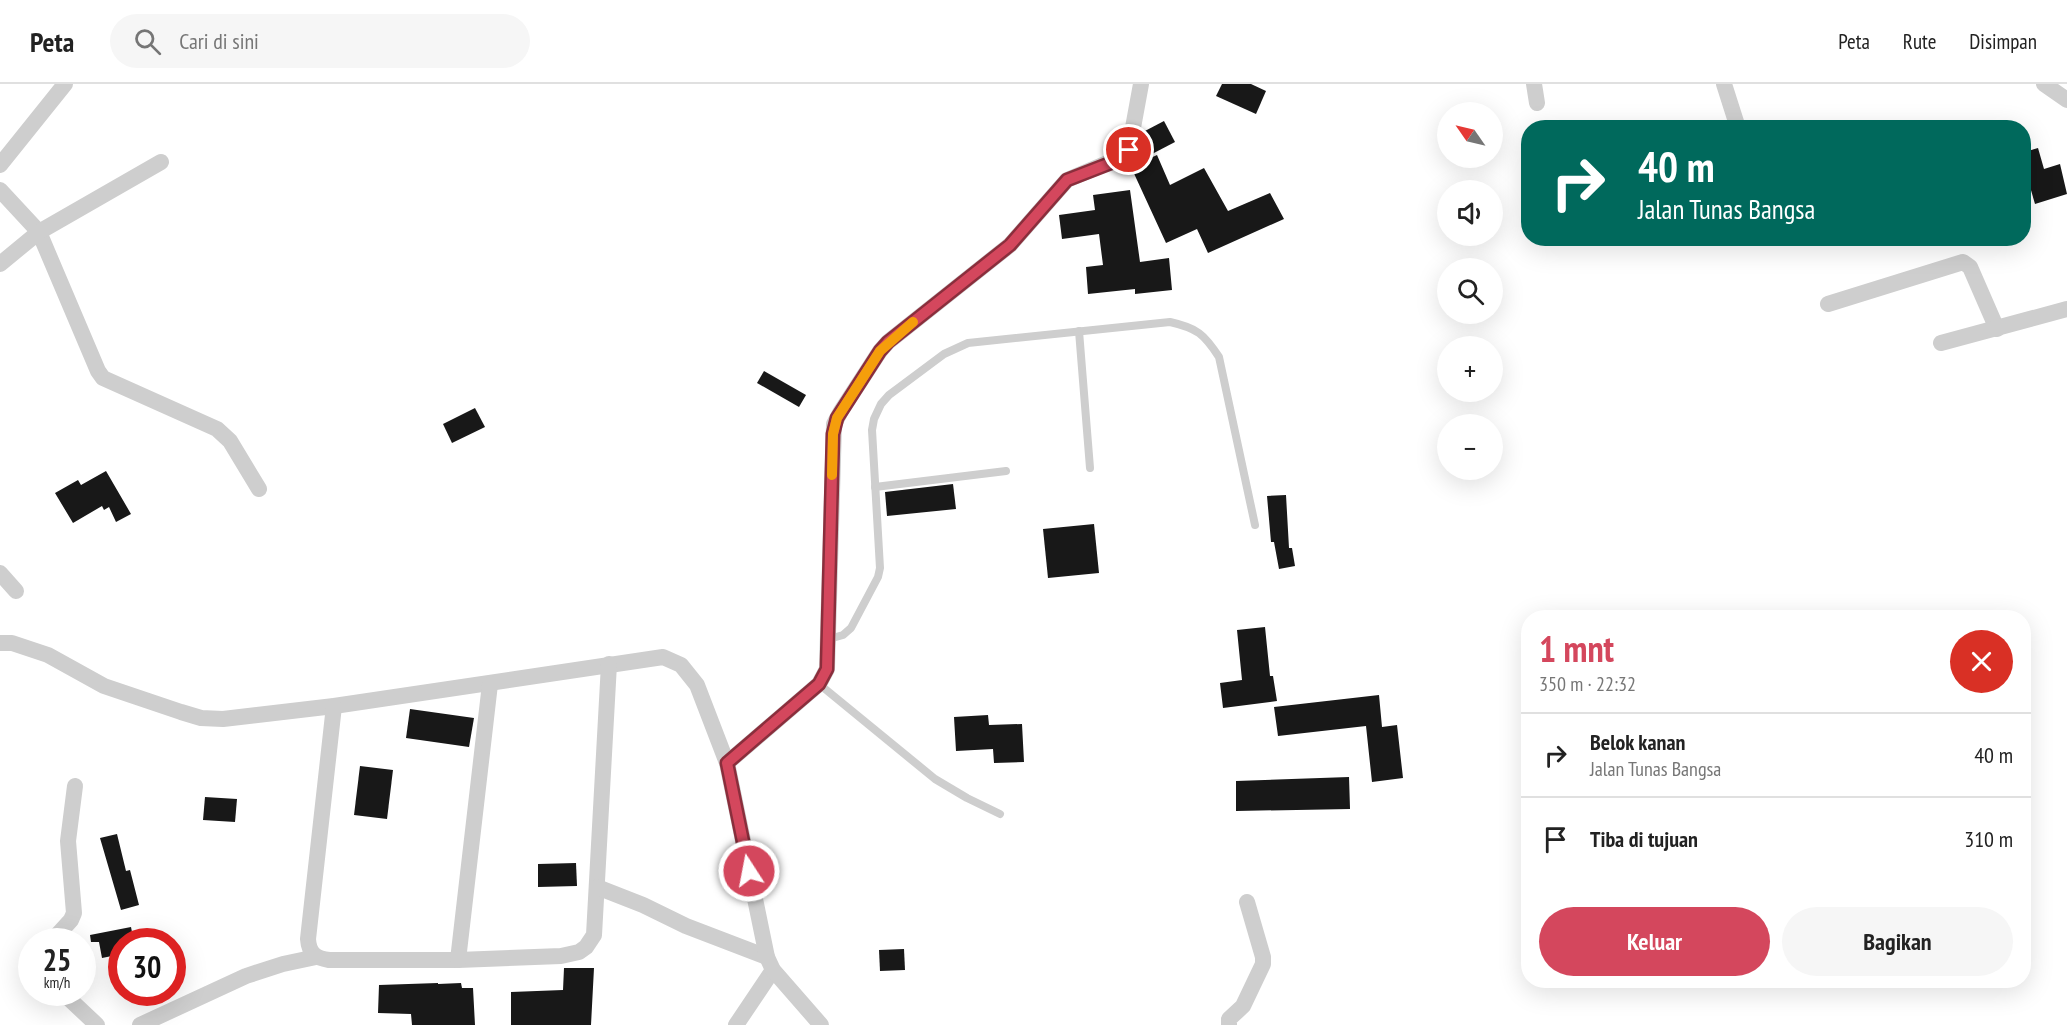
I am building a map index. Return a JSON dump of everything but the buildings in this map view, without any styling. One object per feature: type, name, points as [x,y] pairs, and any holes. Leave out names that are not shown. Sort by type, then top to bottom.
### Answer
[{"type":"street","points":[[0,165],[65,84]]},
{"type":"street","points":[[727,763],[819,684],[827,669],[833,434],[837,418],[888,342],[1010,245],[1067,180],[1126,156],[1141,84]]},
{"type":"street","points":[[1534,84],[1537,103]]},
{"type":"street","points":[[1724,84],[1735,120]]},
{"type":"street","points":[[2044,84],[2067,100]]},
{"type":"street","points":[[0,264],[39,232],[161,162]]},
{"type":"street","points":[[0,190],[39,232],[103,378],[217,429],[230,441],[258,489]]},
{"type":"street","points":[[1828,304],[1963,262],[1970,267],[1997,329]]},
{"type":"street","points":[[1941,343],[2067,309]]},
{"type":"street","points":[[0,573],[16,591]]},
{"type":"street","points":[[0,643],[12,643],[48,655],[104,686],[201,718],[223,719],[334,706],[663,657],[681,665],[697,685],[727,763],[770,964],[736,1025]]},
{"type":"street","points":[[140,1025],[246,976],[283,964],[316,957],[329,960],[458,960],[561,956],[579,952],[586,947],[594,935],[609,664]]},
{"type":"street","points":[[458,960],[490,684]]},
{"type":"street","points":[[316,957],[310,952],[308,939],[334,706]]},
{"type":"street","points":[[64,928],[74,913],[68,841],[75,786]]},
{"type":"street","points":[[597,887],[643,905],[770,964],[820,1025]]},
{"type":"street","points":[[1229,1025],[1229,1018],[1242,1006],[1263,963],[1247,902]]},
{"type":"street","points":[[77,1006],[97,1025]]},
{"type":"lane","points":[[829,639],[848,632],[851,628],[878,577],[880,568],[872,430],[881,404],[889,394],[944,354],[968,343],[1170,322],[1189,326],[1208,340],[1219,357],[1255,525]]},
{"type":"lane","points":[[1079,331],[1090,468]]},
{"type":"lane","points":[[875,487],[1006,471]]},
{"type":"lane","points":[[819,684],[935,779],[1000,814]]},
{"type":"slow traffic","points":[[832,475],[833,434],[837,418],[880,351],[913,322]]},
{"type":"route","points":[[749,871],[727,763],[819,684],[825,676],[829,639],[833,434],[837,418],[888,342],[1010,245],[1067,180],[1121,159],[1129,150]]}]
